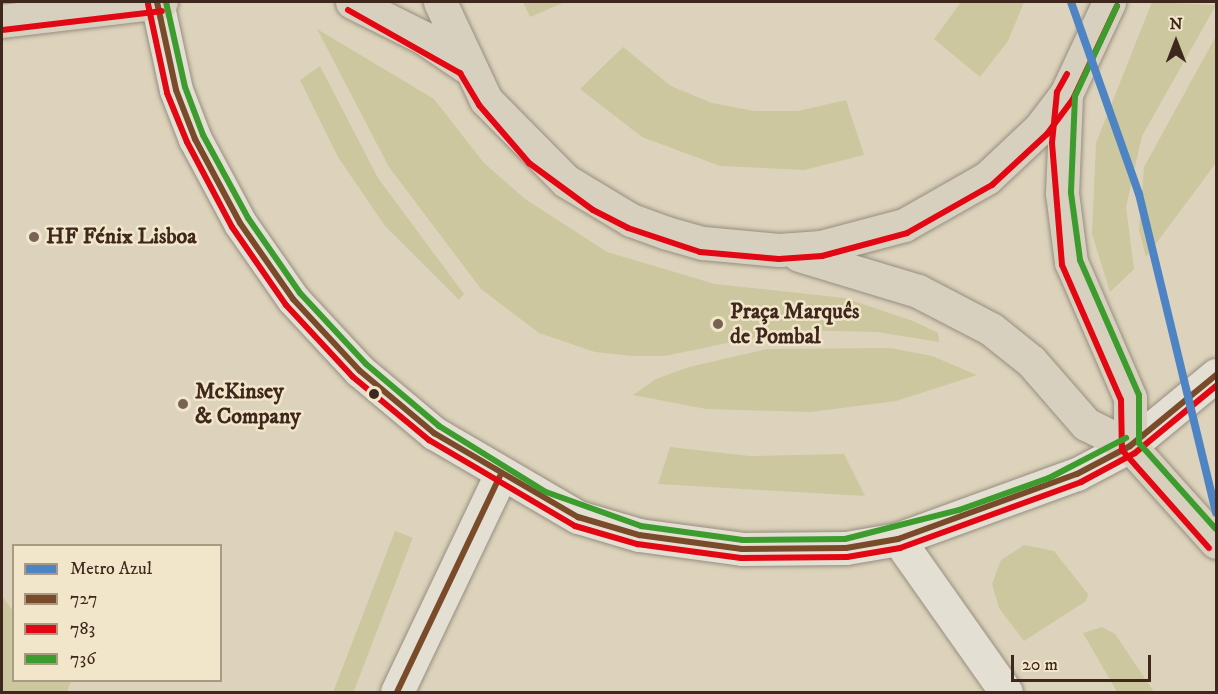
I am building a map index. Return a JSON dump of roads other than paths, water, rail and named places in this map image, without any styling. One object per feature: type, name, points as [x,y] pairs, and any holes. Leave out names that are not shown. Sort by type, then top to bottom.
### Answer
[{"type":"main road","points":[[2,21],[158,2]]},
{"type":"main road","points":[[352,2],[424,38],[467,67]]},
{"type":"main road","points":[[440,2],[467,67],[486,100],[536,157],[597,202],[631,220],[703,243],[779,250],[884,279],[971,316],[1031,361],[1086,424],[1130,446],[1216,542]]},
{"type":"main road","points":[[779,250],[863,238],[942,207],[1011,158],[1066,94],[1109,2]]},
{"type":"main road","points":[[1066,94],[1062,193],[1071,262],[1130,398],[1130,446]]},
{"type":"street","points":[[158,2],[176,90],[195,139],[266,263],[366,377],[434,434],[500,476],[578,517],[639,535],[795,550],[898,539],[1053,486],[1130,446],[1216,375]]},
{"type":"street","points":[[397,693],[500,476]]},
{"type":"street","points":[[898,539],[1006,693]]},
{"type":"metro line","name":"Azul","points":[[1071,2],[1139,194],[1216,513]]},
{"type":"place","name":"HF Fénix Lisboa","points":[[34,237]]},
{"type":"place","name":"Praça Marquês de Pombal","points":[[718,324]]},
{"type":"place","name":"McKinsey & Company","points":[[183,404]]}]
